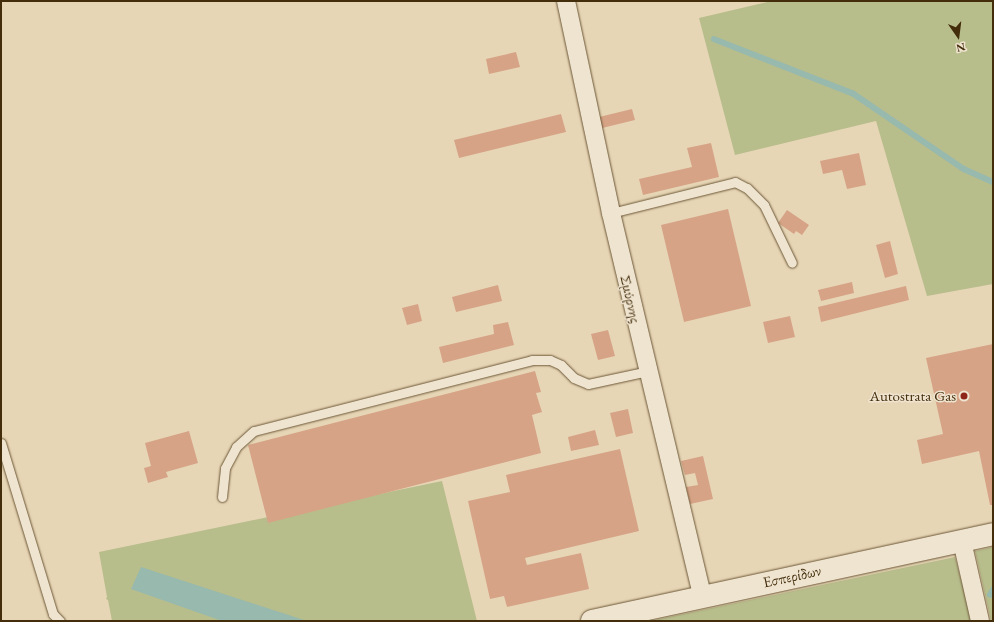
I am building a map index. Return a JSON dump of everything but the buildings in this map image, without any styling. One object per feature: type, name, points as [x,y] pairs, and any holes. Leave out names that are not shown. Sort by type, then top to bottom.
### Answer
[{"type":"street","name":"Σμύρνης","points":[[566,1],[611,213],[702,596]]},
{"type":"street","name":"Εσπερίδων","points":[[592,621],[993,534]]},
{"type":"street","points":[[962,541],[980,621]]},
{"type":"lane","points":[[611,213],[735,182],[747,188],[764,205],[792,263]]},
{"type":"lane","points":[[222,497],[225,468],[236,447],[254,431],[532,360],[550,360],[561,365],[574,378],[588,384],[648,371]]},
{"type":"lane","points":[[1,443],[53,614],[60,621]]},
{"type":"green space","points":[[772,1],[993,1],[993,284],[927,296],[876,121],[735,155],[699,18]]},
{"type":"green space","points":[[442,481],[477,621],[112,621],[108,600],[106,599],[107,597],[99,552]]},
{"type":"green space","points":[[993,547],[993,621],[991,621],[975,551]]},
{"type":"green space","points":[[955,557],[972,621],[650,621]]},
{"type":"water","points":[[141,567],[307,621],[222,621],[131,589]]},
{"type":"waterway","points":[[714,39],[854,94],[964,169],[993,182]]},
{"type":"waterway","points":[[990,595],[993,590]]},
{"type":"place","name":"Autostrata Gas","points":[[964,396]]}]
